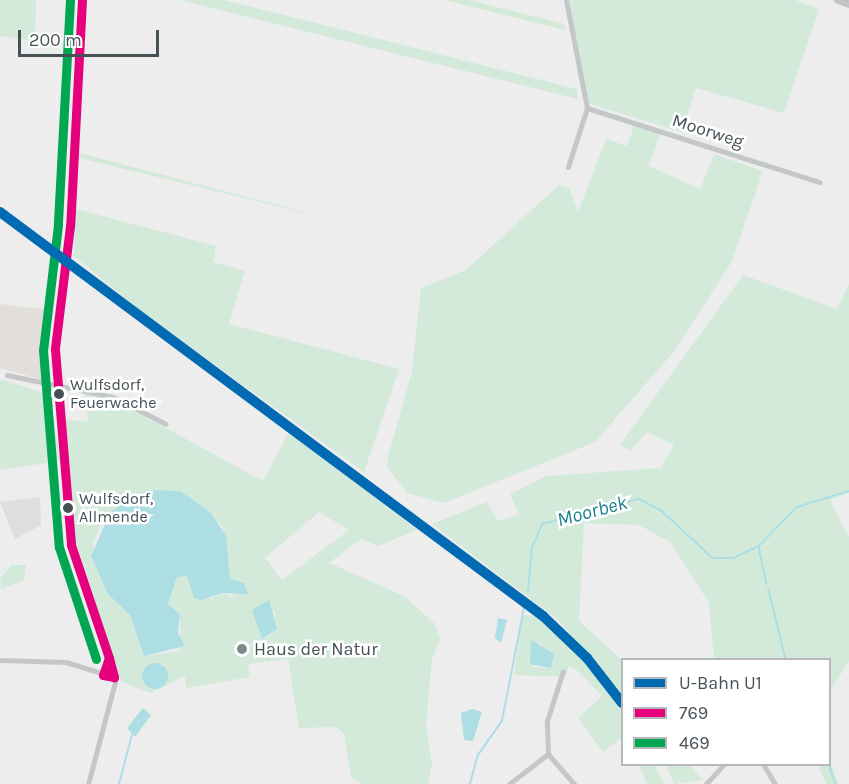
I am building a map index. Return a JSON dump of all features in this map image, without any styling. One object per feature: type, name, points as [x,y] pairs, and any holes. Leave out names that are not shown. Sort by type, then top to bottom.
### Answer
[{"type":"main road","points":[[838,0],[849,4]]},
{"type":"street","points":[[82,0],[67,251],[57,313],[57,386],[71,544],[114,677],[111,712],[88,784]]},
{"type":"street","points":[[566,0],[587,108],[568,167]]},
{"type":"street","name":"Moorweg","points":[[587,108],[819,182]]},
{"type":"street","points":[[7,375],[113,397],[166,424]]},
{"type":"street","points":[[0,660],[66,662],[114,677]]},
{"type":"street","points":[[563,671],[547,721],[548,754],[574,784]]},
{"type":"street","points":[[509,784],[548,754]]},
{"type":"street","points":[[706,784],[723,766]]},
{"type":"street","points":[[764,766],[775,784]]},
{"type":"shaded area","points":[[0,304],[49,310],[47,381],[0,368]]},
{"type":"shaded area","points":[[40,497],[41,525],[15,539],[0,502]]},
{"type":"green space","points":[[0,0],[36,0],[35,41],[0,36]]},
{"type":"green space","points":[[180,0],[224,0],[577,89],[578,99]]},
{"type":"green space","points":[[445,0],[470,0],[564,24],[565,30]]},
{"type":"green space","points":[[569,0],[795,0],[819,9],[784,113],[696,88],[682,132],[587,103]]},
{"type":"green space","points":[[634,126],[660,134],[649,166],[700,189],[714,154],[763,171],[732,261],[676,349],[595,442],[444,503],[407,493],[387,466],[412,371],[421,288],[466,270],[559,185],[569,188],[578,212],[606,139],[627,146]]},
{"type":"green space","points":[[80,153],[338,221],[79,158]]},
{"type":"green space","points":[[76,209],[216,246],[213,262],[245,271],[229,324],[399,369],[364,472],[148,317],[74,256]]},
{"type":"green space","points":[[743,275],[837,309],[849,284],[849,493],[830,500],[849,537],[849,661],[831,689],[831,658],[714,658],[709,603],[670,542],[639,525],[584,523],[579,621],[621,659],[621,693],[557,619],[432,524],[487,502],[498,521],[519,514],[510,494],[546,476],[660,468],[674,445],[647,432],[630,451],[620,445]]},
{"type":"green space","points":[[0,379],[50,395],[60,461],[0,470]]},
{"type":"green space","points":[[85,391],[120,403],[263,481],[289,432],[417,530],[378,546],[361,539],[329,563],[404,596],[434,623],[440,638],[432,660],[426,726],[432,764],[428,784],[361,784],[351,777],[344,734],[336,727],[299,728],[288,659],[248,664],[250,677],[186,688],[185,676],[151,693],[121,682],[71,527],[63,419],[88,422]],"holes":[[[180,491],[222,527],[233,597],[223,593],[211,599],[187,576],[177,577],[168,605],[180,615],[180,651],[144,656],[130,615],[102,582],[93,545],[100,525],[123,501]],[[319,512],[349,530],[282,580],[265,558]],[[275,611],[274,633],[262,638],[256,618]],[[163,664],[162,685],[150,689],[142,682],[143,669]]]},
{"type":"green space","points":[[11,565],[26,565],[24,580],[1,589],[0,579]]},
{"type":"green space","points":[[522,615],[538,616],[562,636],[612,690],[621,705],[621,739],[603,752],[578,718],[602,696],[578,671],[569,666],[565,677],[514,675]],"holes":[[[540,642],[542,645],[551,668],[532,667]]]},
{"type":"green space","points":[[831,763],[838,784],[826,784],[818,766],[831,766]]},
{"type":"green space","points":[[639,766],[655,766],[664,784],[647,784]]},
{"type":"green space","points":[[666,766],[690,766],[703,780],[674,784]]},
{"type":"water","points":[[150,490],[180,491],[210,512],[226,536],[230,579],[244,583],[248,594],[223,593],[201,600],[194,598],[187,576],[177,577],[168,604],[180,615],[178,633],[185,646],[144,656],[130,615],[108,594],[91,556],[110,513],[128,497]]},
{"type":"water","points":[[269,600],[277,629],[262,639],[252,610]]},
{"type":"water","points":[[498,618],[507,620],[501,643],[495,638]]},
{"type":"water","points":[[531,640],[554,654],[551,668],[530,664]]},
{"type":"water","points":[[155,663],[164,667],[168,676],[164,685],[155,689],[146,685],[142,676],[146,667]]},
{"type":"water","points":[[143,708],[151,715],[135,737],[127,728]]},
{"type":"water","points":[[472,709],[482,712],[473,741],[464,740],[461,713]]},
{"type":"waterway","name":"Moorbek","points":[[528,592],[532,548],[542,524],[639,499],[661,510],[713,558],[734,558],[759,546],[797,507],[849,491]]},
{"type":"waterway","points":[[759,547],[767,584]]},
{"type":"waterway","points":[[769,590],[786,658]]},
{"type":"waterway","name":"Moorbek","points":[[470,784],[478,755],[502,721],[525,603]]},
{"type":"waterway","points":[[119,784],[132,735]]},
{"type":"waterway","points":[[830,766],[836,784]]},
{"type":"metro line","name":"U1","points":[[0,212],[543,616],[587,658],[621,702]]},
{"type":"transit line","name":"469","points":[[70,0],[58,225],[43,350],[59,547],[96,659]]},
{"type":"transit line","name":"769","points":[[82,0],[70,226],[55,349],[71,545],[109,658]]},
{"type":"transit line","name":"769","points":[[109,658],[110,662],[114,677],[103,675],[109,658]]},
{"type":"place","name":"Wulfsdorf, Feuerwache","points":[[59,394]]},
{"type":"place","name":"Wulfsdorf, Allmende","points":[[68,508]]},
{"type":"place","name":"Haus der Natur","points":[[242,649]]}]
